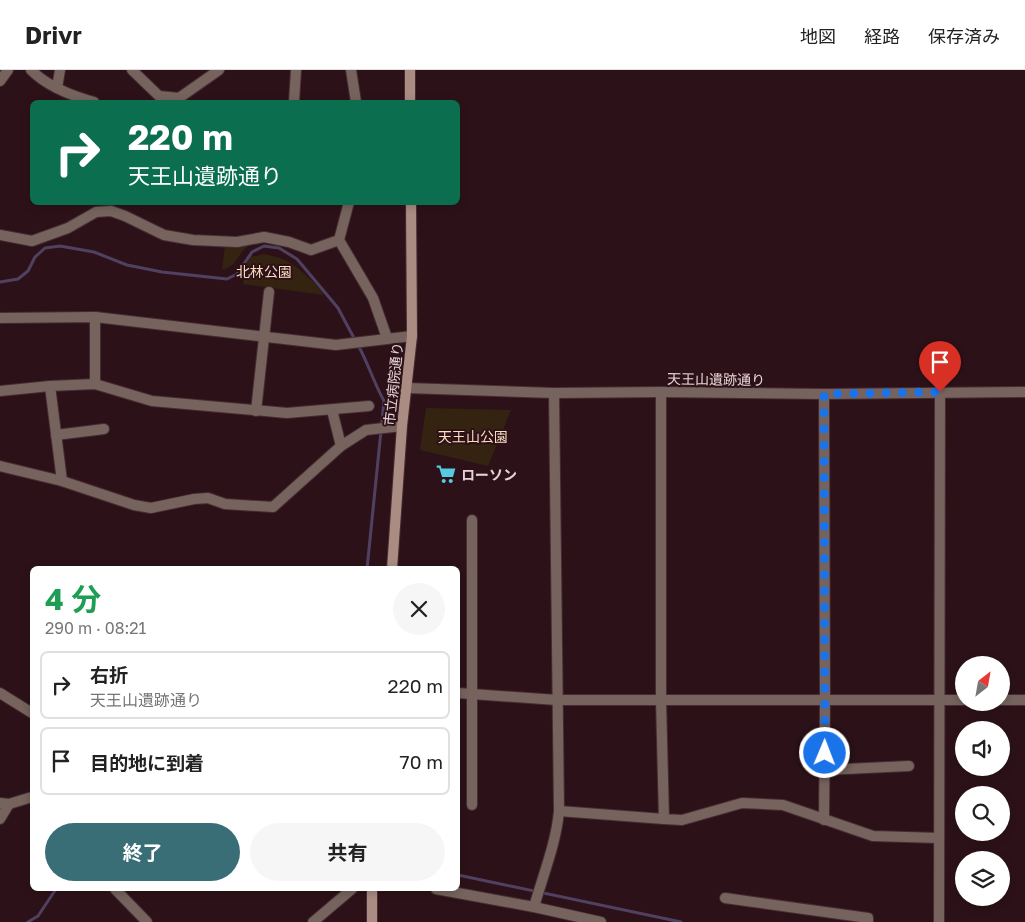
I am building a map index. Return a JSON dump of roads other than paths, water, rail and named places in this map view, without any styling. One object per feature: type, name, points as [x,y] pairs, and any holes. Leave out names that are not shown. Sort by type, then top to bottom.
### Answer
[{"type":"main road","points":[[410,70],[410,100]]},
{"type":"main road","name":"市立病院通り","points":[[392,566],[402,426],[412,336],[411,205]]},
{"type":"main road","points":[[372,891],[372,922]]},
{"type":"street","points":[[0,81],[8,70]]},
{"type":"street","points":[[31,70],[57,88],[87,100]]},
{"type":"street","points":[[57,88],[60,70]]},
{"type":"street","points":[[132,70],[159,96],[177,100],[219,70]]},
{"type":"street","points":[[294,100],[296,70]]},
{"type":"street","points":[[350,70],[356,100]]},
{"type":"street","points":[[348,205],[339,240],[373,298],[387,338]]},
{"type":"street","points":[[0,235],[32,241],[68,228],[96,212],[111,211],[164,235],[193,240],[237,242],[264,237],[289,242],[311,250],[339,240]]},
{"type":"street","points":[[256,411],[269,292]]},
{"type":"street","points":[[0,318],[95,317],[336,345],[412,336]]},
{"type":"street","points":[[95,317],[95,384]]},
{"type":"street","points":[[0,391],[95,384],[152,401],[256,411],[287,413],[369,406]]},
{"type":"street","points":[[50,386],[62,481]]},
{"type":"street","name":"天王山遺跡通り","points":[[407,388],[554,393],[824,394],[1025,392]]},
{"type":"street","points":[[661,392],[661,700],[664,819]]},
{"type":"street","points":[[939,922],[940,392]]},
{"type":"street","points":[[534,907],[557,832],[559,811],[554,393]]},
{"type":"street","points":[[824,394],[826,701],[824,820]]},
{"type":"street","points":[[332,410],[342,446]]},
{"type":"street","points":[[0,466],[62,481],[134,505],[151,508],[208,498],[225,504],[274,507],[342,446],[366,430],[402,426]]},
{"type":"street","points":[[56,435],[104,429]]},
{"type":"street","points":[[472,520],[472,805]]},
{"type":"street","points":[[0,693],[30,712]]},
{"type":"street","points":[[460,693],[557,700],[955,700]]},
{"type":"street","points":[[1010,700],[1025,700]]},
{"type":"street","points":[[824,770],[909,766]]},
{"type":"street","points":[[0,819],[4,804],[30,798]]},
{"type":"street","points":[[559,811],[682,820],[742,803],[783,805],[873,836],[939,838]]},
{"type":"street","points":[[117,891],[147,922]]},
{"type":"street","points":[[313,922],[350,891]]},
{"type":"street","points":[[447,891],[601,922]]},
{"type":"street","points":[[725,898],[868,918],[868,922]]},
{"type":"waterway","points":[[0,282],[18,279],[28,271],[35,257],[45,248],[60,246],[94,252],[127,265],[162,272],[227,279],[237,274],[252,252],[264,246],[279,248],[297,259],[338,308],[355,340]]},
{"type":"waterway","points":[[358,345],[384,401],[367,566]]},
{"type":"waterway","points":[[460,875],[681,922]]},
{"type":"waterway","points":[[28,922],[38,916],[55,891]]},
{"type":"place","name":"ローソン","points":[[446,474]]},
{"type":"park label","name":"北林公園","points":[[264,271]]},
{"type":"park label","name":"天王山公園","points":[[473,436]]}]
